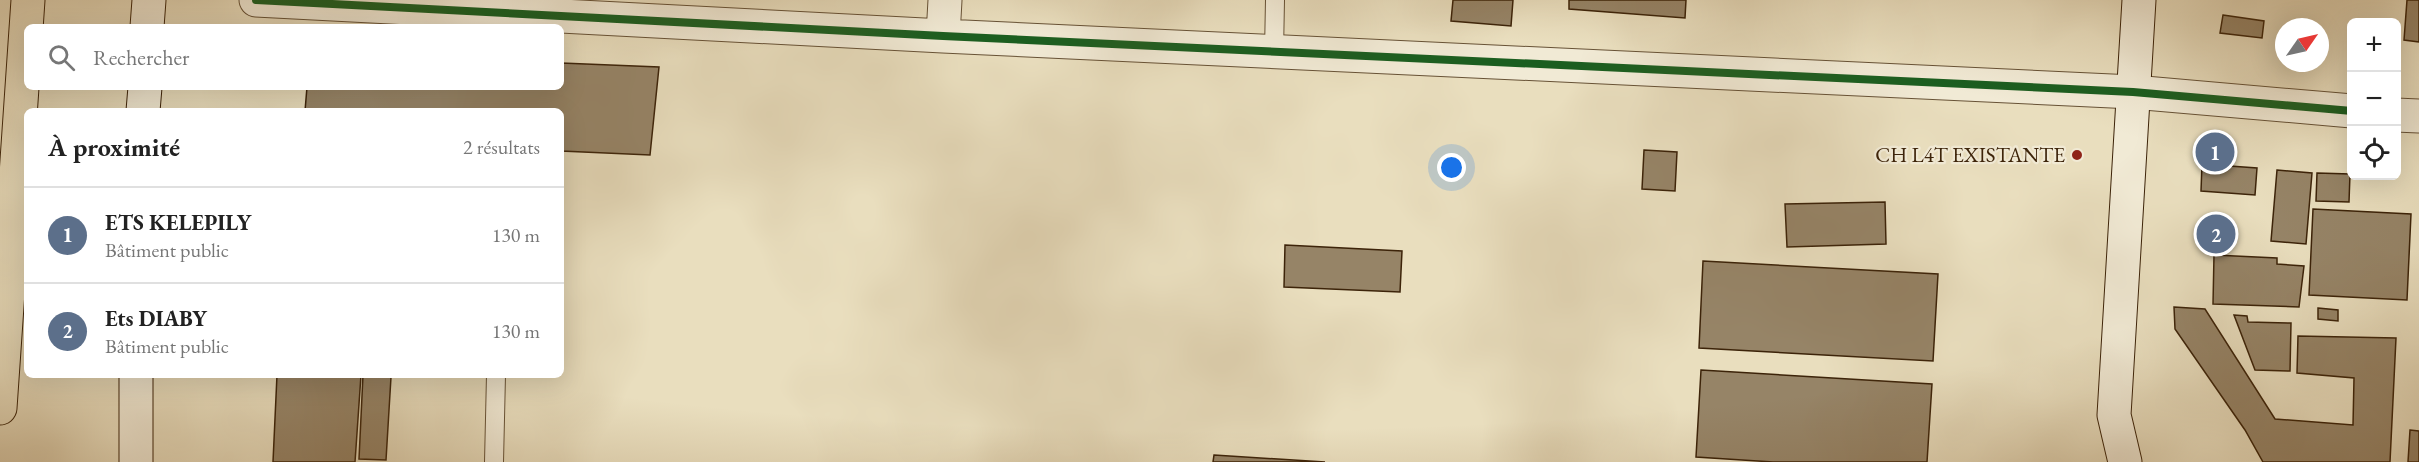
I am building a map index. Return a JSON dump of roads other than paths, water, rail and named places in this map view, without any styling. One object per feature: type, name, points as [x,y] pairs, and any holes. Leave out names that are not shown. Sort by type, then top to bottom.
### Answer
[{"type":"highway","points":[[26,24],[28,0]]},
{"type":"highway","points":[[0,408],[24,58]]},
{"type":"street","points":[[147,24],[149,0]]},
{"type":"street","points":[[256,0],[943,36],[2133,92],[2347,111]]},
{"type":"street","points":[[943,36],[945,0]]},
{"type":"street","points":[[2125,462],[2114,415],[2139,0]]},
{"type":"street","points":[[143,108],[145,90]]},
{"type":"street","points":[[2401,114],[2419,116]]},
{"type":"street","points":[[136,378],[136,462]]},
{"type":"lane","points":[[1274,52],[1275,0]]},
{"type":"lane","points":[[494,462],[496,378]]},
{"type":"place","name":"ETS KELEPILY","points":[[2215,152]]},
{"type":"place","name":"CH L4T EXISTANTE","points":[[2077,155]]},
{"type":"place","name":"Ets DIABY","points":[[2216,234]]}]
